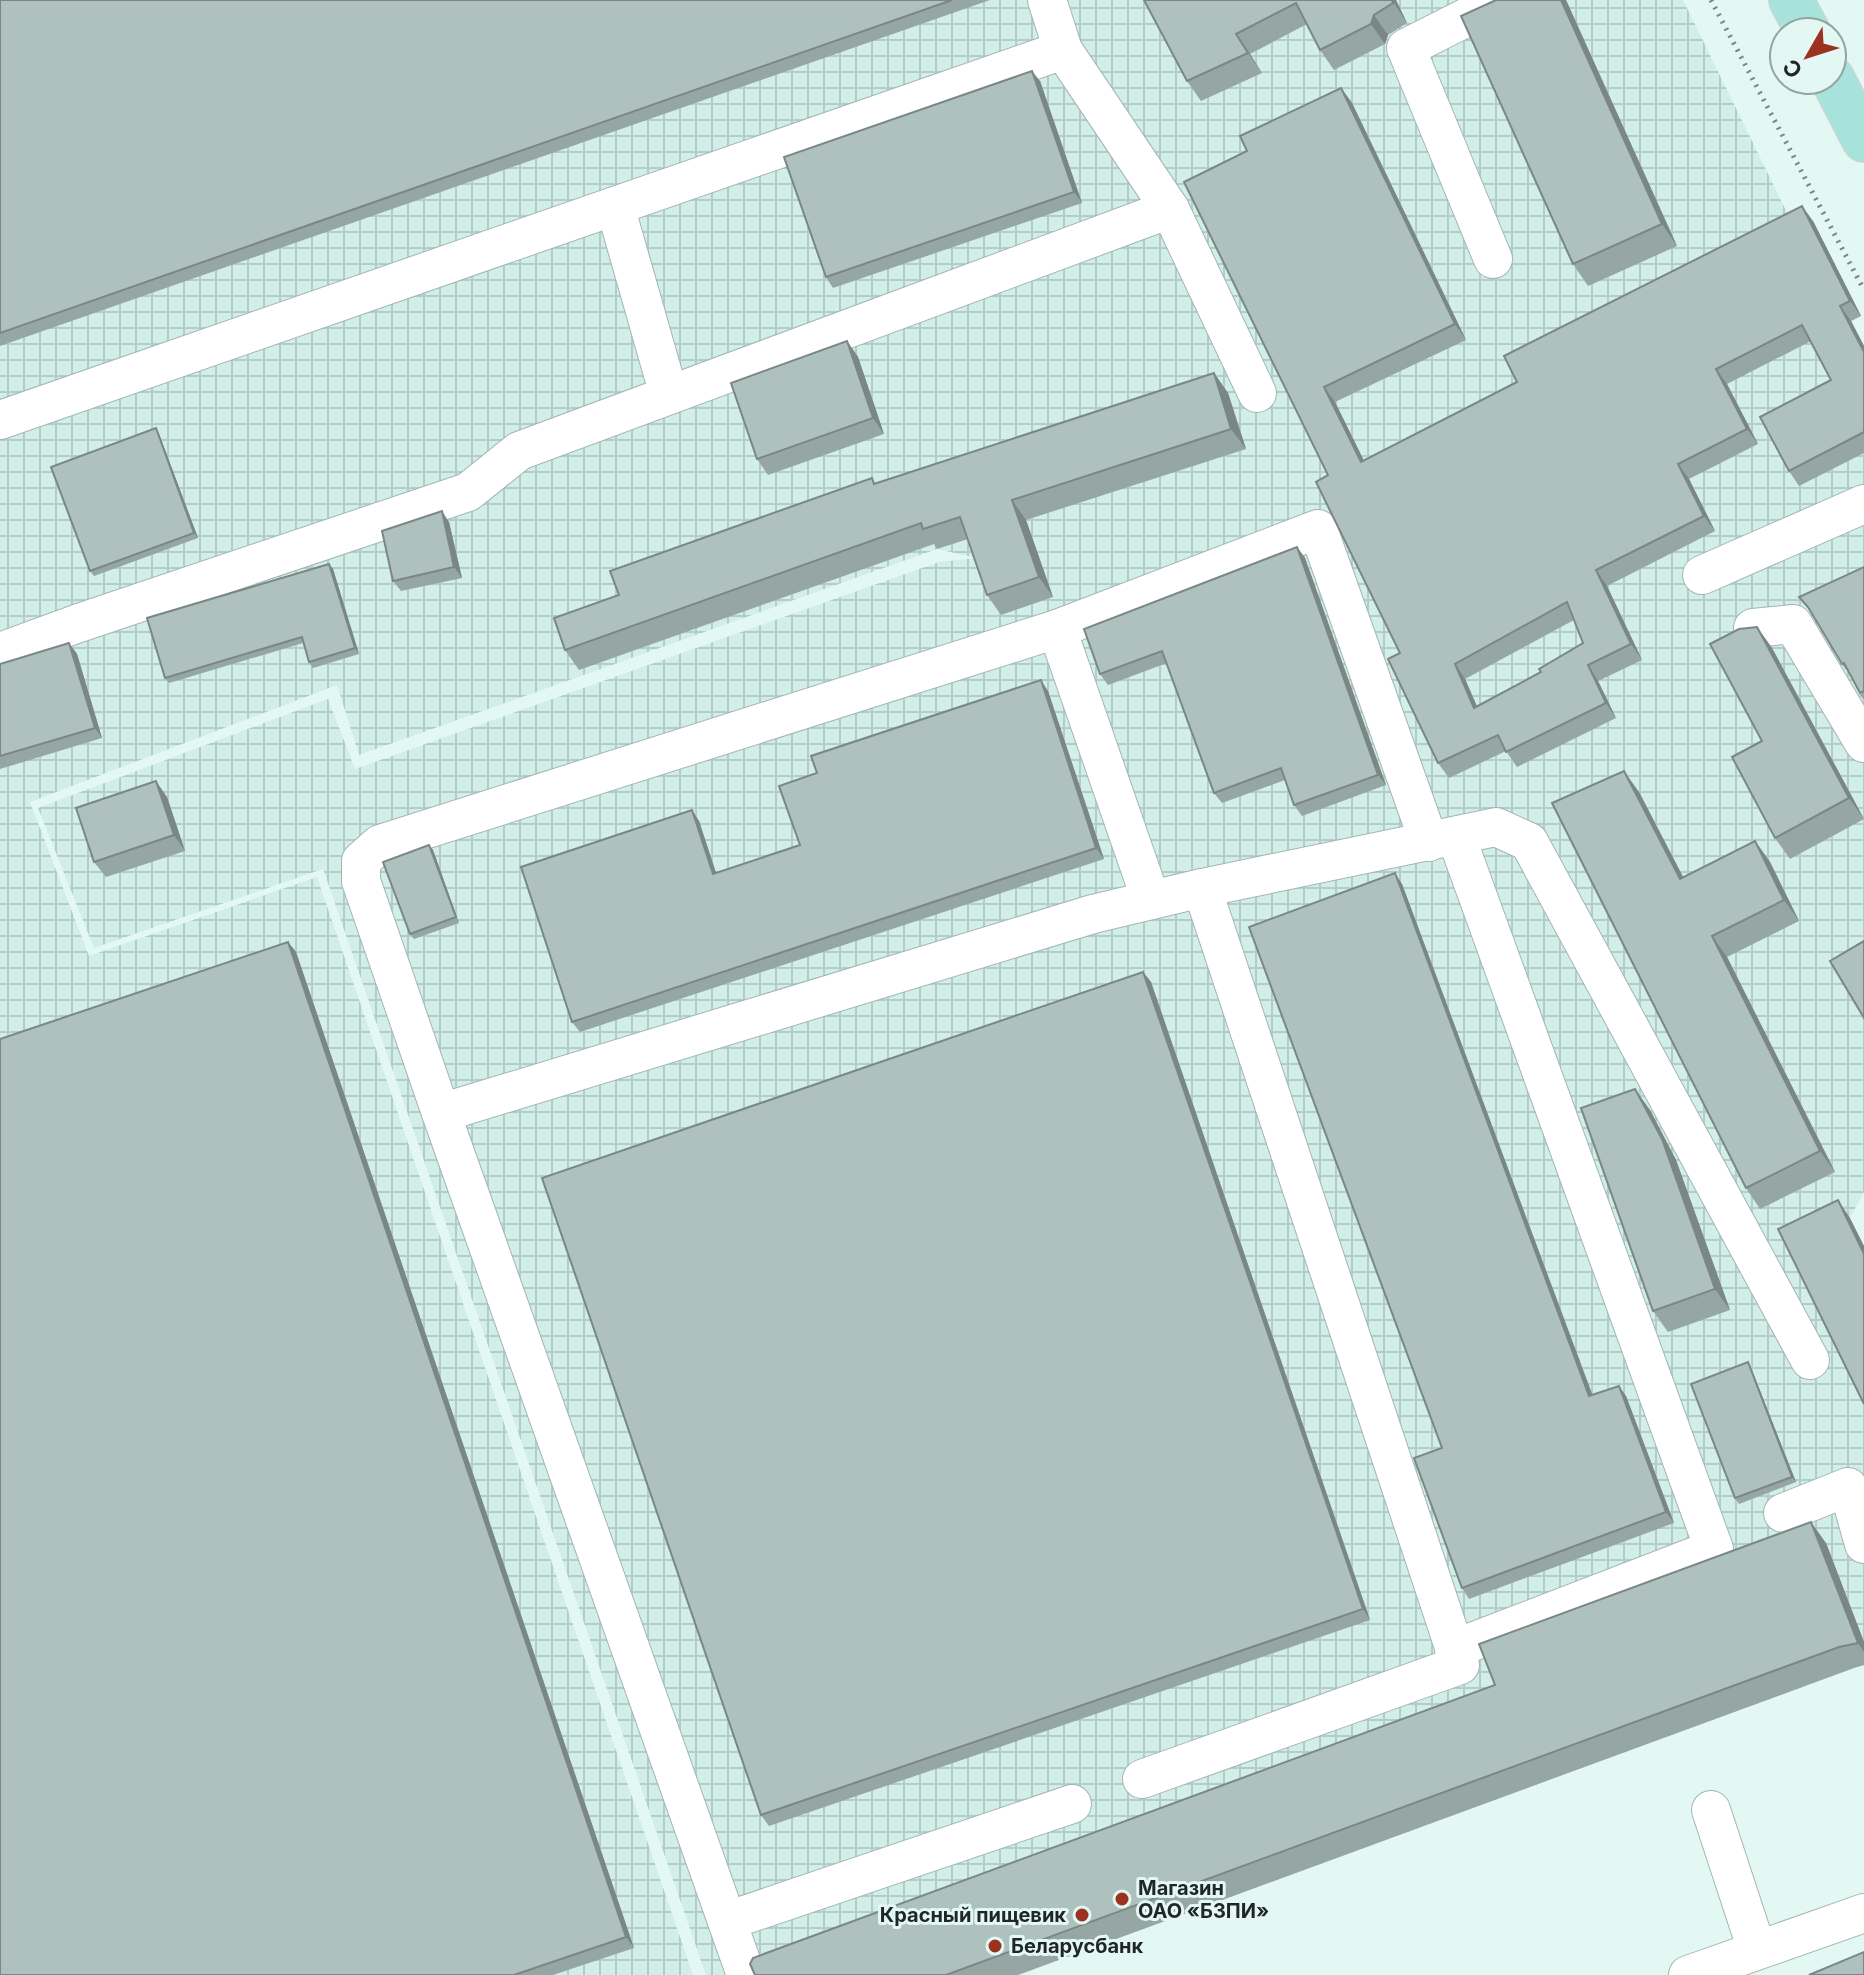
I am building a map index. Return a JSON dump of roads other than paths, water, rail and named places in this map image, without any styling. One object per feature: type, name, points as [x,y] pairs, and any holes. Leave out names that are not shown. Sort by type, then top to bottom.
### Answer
[{"type":"main road","points":[[1841,96],[1864,140]]},
{"type":"street","points":[[1047,0],[1063,50],[1170,209],[1257,393]]},
{"type":"street","points":[[1493,259],[1406,48],[1501,0]]},
{"type":"street","points":[[0,420],[1063,50]]},
{"type":"street","points":[[615,206],[669,395]]},
{"type":"street","points":[[0,652],[468,492],[519,451],[1170,209]]},
{"type":"street","points":[[1702,575],[1864,504]]},
{"type":"street","points":[[746,1975],[361,881],[361,861],[380,844],[1057,629],[1318,529],[1442,839],[1714,1549],[1454,1649]]},
{"type":"street","points":[[1753,628],[1793,624],[1864,743]]},
{"type":"street","points":[[1057,629],[1151,900]]},
{"type":"street","points":[[441,1113],[1093,914],[1202,888],[1496,827],[1529,842],[1810,1360]]},
{"type":"street","points":[[1142,1779],[1460,1665],[1202,888]]},
{"type":"street","points":[[1783,1513],[1848,1487],[1864,1544]]},
{"type":"street","points":[[727,1921],[1072,1804]]},
{"type":"street","points":[[1711,1810],[1740,1962]]},
{"type":"street","points":[[1688,1975],[1740,1962],[1864,1913]]},
{"type":"place","name":"Магазин ОАО «БЗПИ»","points":[[1122,1899]]},
{"type":"place","name":"Красный пищевик","points":[[1082,1915]]},
{"type":"place","name":"Беларусбанк","points":[[995,1946]]}]
